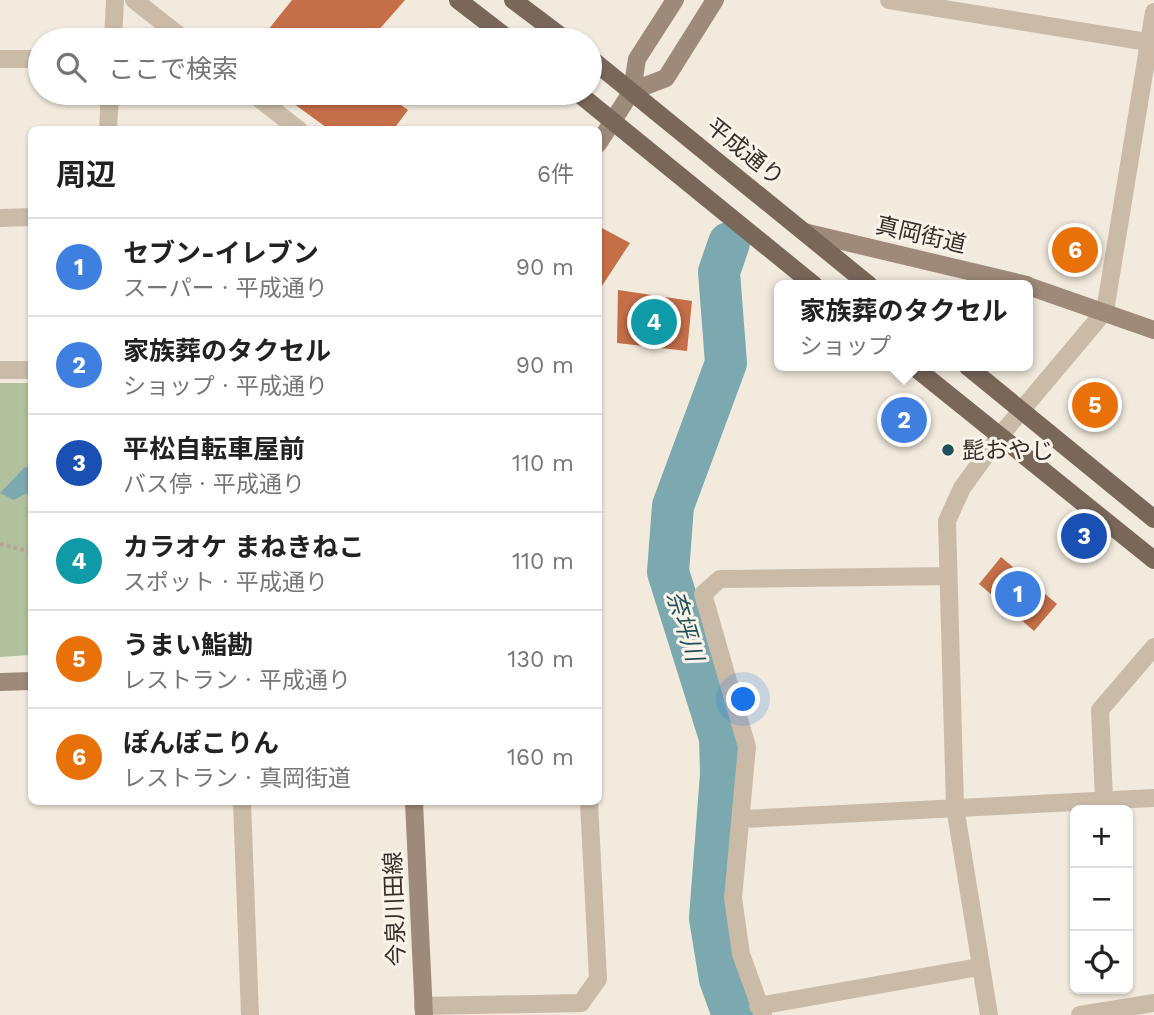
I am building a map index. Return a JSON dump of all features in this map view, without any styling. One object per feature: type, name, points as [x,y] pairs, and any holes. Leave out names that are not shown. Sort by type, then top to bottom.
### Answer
[{"type":"main road","points":[[458,0],[494,28]]},
{"type":"main road","points":[[513,0],[550,28]]},
{"type":"main road","name":"平成通り","points":[[602,67],[863,280]]},
{"type":"main road","points":[[593,105],[808,280]]},
{"type":"main road","points":[[919,371],[1154,560]]},
{"type":"main road","points":[[973,371],[1154,519]]},
{"type":"street","points":[[114,28],[115,0]]},
{"type":"street","points":[[134,0],[170,28]]},
{"type":"street","points":[[602,138],[632,91],[637,59],[675,0]]},
{"type":"street","points":[[632,91],[666,78],[715,0]]},
{"type":"street","points":[[889,0],[1151,43]]},
{"type":"street","points":[[989,1015],[979,967],[955,807],[947,521],[962,488],[999,437],[1105,311],[1154,12]]},
{"type":"street","points":[[0,59],[28,59]]},
{"type":"street","points":[[108,126],[109,105]]},
{"type":"street","points":[[267,105],[294,126]]},
{"type":"street","points":[[0,218],[28,218]]},
{"type":"street","name":"真岡街道","points":[[804,232],[1007,280]]},
{"type":"street","name":"真岡街道","points":[[1033,287],[1154,330]]},
{"type":"street","points":[[0,370],[28,370]]},
{"type":"street","points":[[947,576],[720,579],[703,594],[747,747],[743,819],[733,898],[741,954],[760,1010],[979,967]]},
{"type":"street","points":[[1104,798],[1100,710],[1154,647]]},
{"type":"street","points":[[0,682],[28,681]]},
{"type":"street","points":[[743,819],[1154,797]]},
{"type":"street","points":[[242,805],[250,1015]]},
{"type":"street","name":"今泉川田線","points":[[414,805],[423,1010]]},
{"type":"street","points":[[423,1010],[525,1010],[581,1003],[598,979],[589,805]]},
{"type":"street","points":[[1080,1015],[1154,1003]]},
{"type":"path","points":[[0,544],[28,551]]},
{"type":"green space","points":[[0,383],[28,383],[28,655],[0,657]]},
{"type":"water","points":[[25,467],[28,468],[28,493],[14,500],[0,493]]},
{"type":"building","points":[[292,0],[405,0],[380,28],[270,28]]},
{"type":"building","points":[[296,105],[401,105],[408,110],[396,126],[324,126]]},
{"type":"building","points":[[602,228],[630,243],[602,286]]},
{"type":"building","points":[[618,290],[692,301],[687,351],[617,343]]},
{"type":"building","points":[[1001,557],[1057,604],[1034,631],[979,584]]},
{"type":"waterway","name":"奈坪川","points":[[729,243],[719,272],[726,363],[673,506],[668,572],[720,738],[721,774],[710,918],[720,979],[733,1015]]},
{"type":"place","name":"ぽんぽこりん","points":[[1075,250]]},
{"type":"place","name":"カラオケ まねきねこ","points":[[654,322]]},
{"type":"place","name":"うまい鮨勘","points":[[1095,405]]},
{"type":"place","name":"家族葬のタクセル","points":[[904,420]]},
{"type":"place","name":"髭おやじ","points":[[948,450]]},
{"type":"place","name":"平松自転車屋前","points":[[1084,536]]},
{"type":"place","name":"セブン-イレブン","points":[[1018,594]]}]
